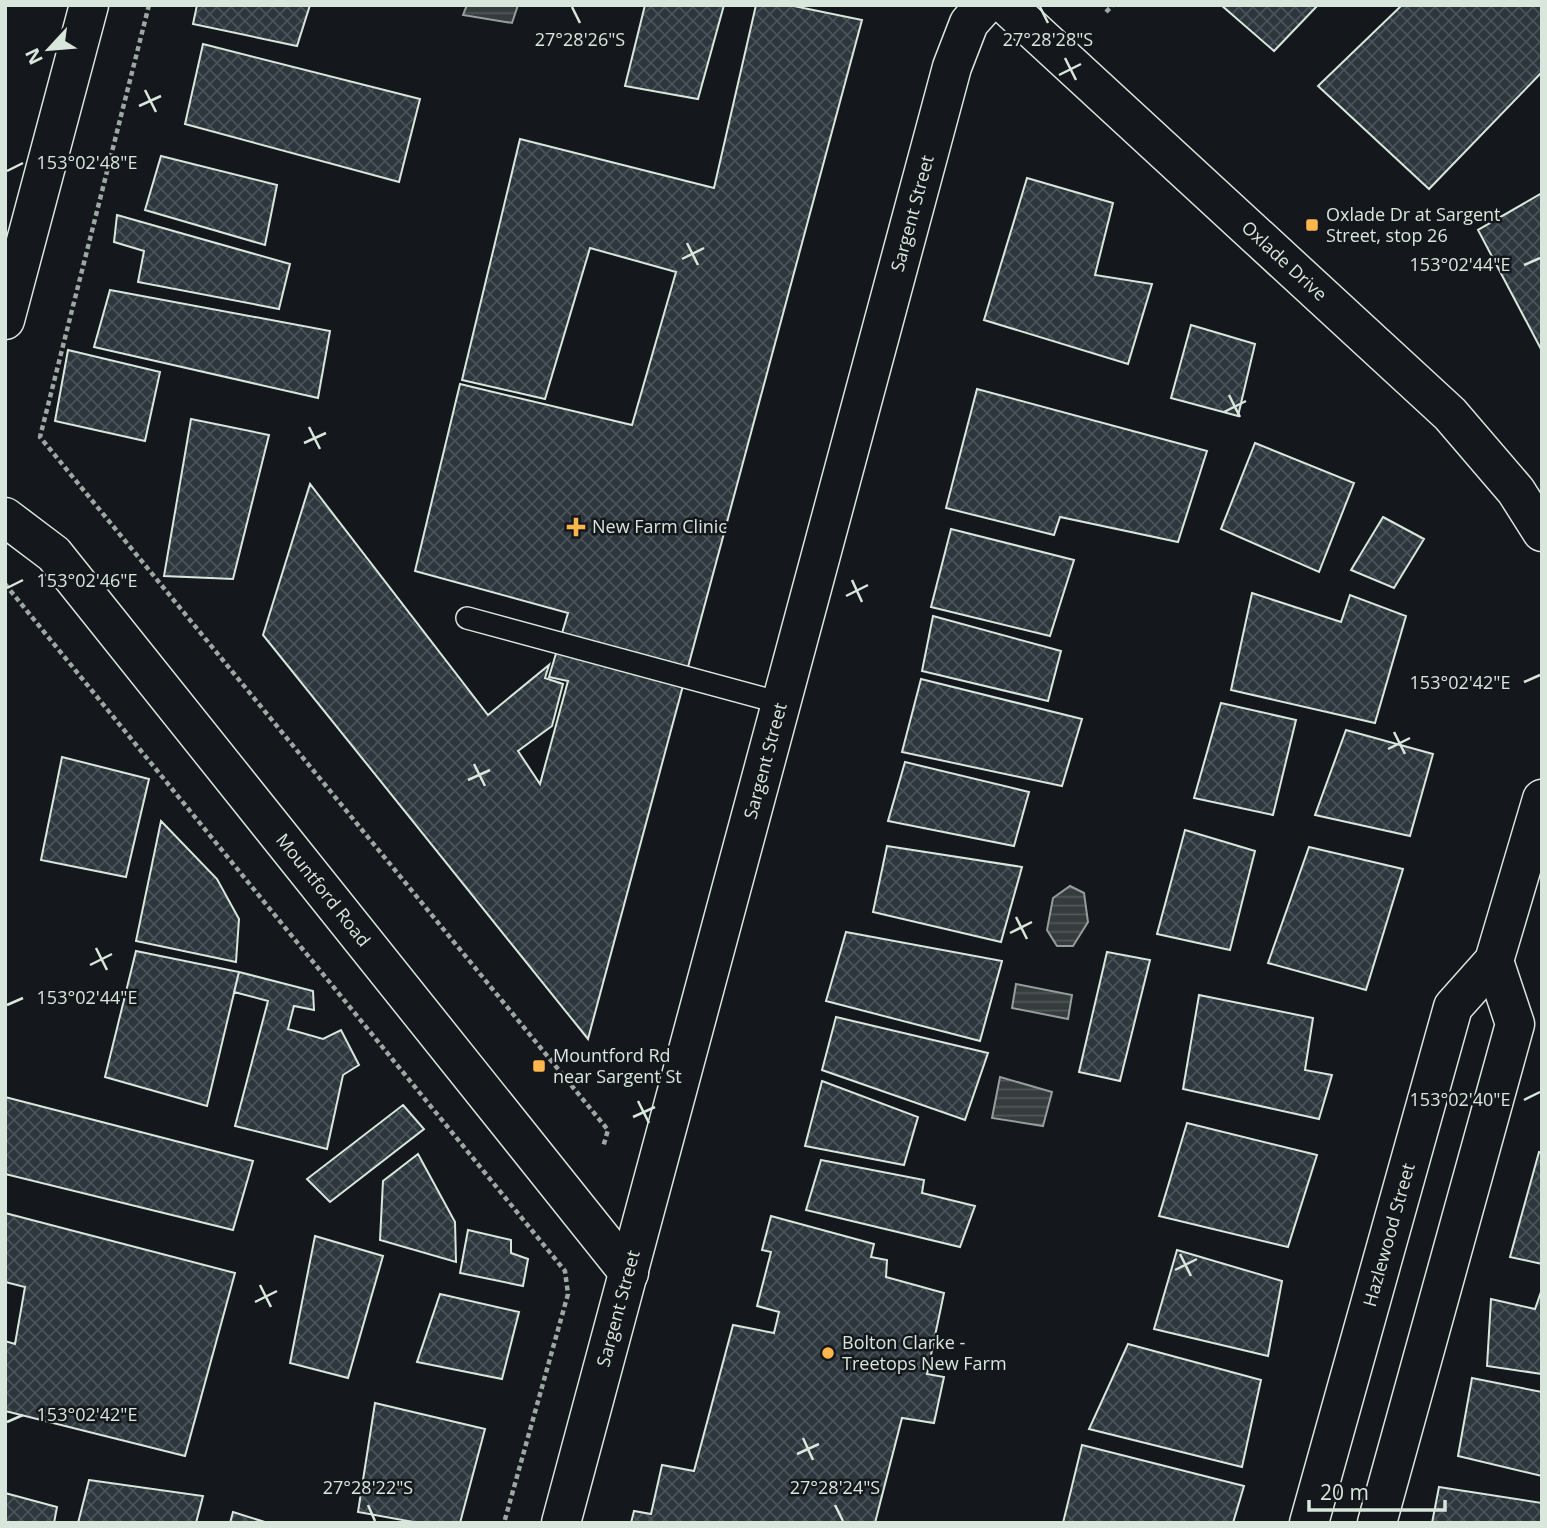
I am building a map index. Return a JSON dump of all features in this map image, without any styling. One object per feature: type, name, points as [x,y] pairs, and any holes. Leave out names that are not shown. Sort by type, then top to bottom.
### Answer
[{"type":"street","points":[[5,320],[89,5]]},
{"type":"street","name":"Sargent Street","points":[[561,1523],[952,67],[969,23],[985,5]]},
{"type":"street","name":"Oxlade Drive","points":[[1006,5],[1451,414],[1516,491],[1542,532]]},
{"type":"street","name":"Mountford Road","points":[[5,517],[54,554],[629,1273]]},
{"type":"street","name":"Hazlewood Street","points":[[1309,1523],[1453,1007],[1494,961],[1542,799]]},
{"type":"street","points":[[1377,1523],[1515,1024],[1494,961]]},
{"type":"lane","points":[[467,618],[781,703]]},
{"type":"path","points":[[149,5],[40,437],[608,1130],[603,1147]]},
{"type":"path","points":[[1106,12],[1113,5]]},
{"type":"path","points":[[5,584],[565,1271],[568,1294],[504,1523]]},
{"type":"shaded area","points":[[467,5],[518,5],[512,23],[463,15]]},
{"type":"shaded area","points":[[1070,886],[1084,893],[1088,922],[1073,946],[1057,946],[1047,930],[1053,898]]},
{"type":"shaded area","points":[[1016,984],[1072,995],[1068,1019],[1012,1008]]},
{"type":"shaded area","points":[[1000,1077],[1052,1092],[1043,1126],[992,1118]]},
{"type":"building","points":[[197,5],[310,5],[297,46],[193,24]]},
{"type":"building","points":[[645,5],[724,5],[698,99],[625,86]]},
{"type":"building","name":"New Farm Clinic","points":[[756,5],[789,5],[862,20],[588,1039],[263,635],[310,484],[488,715],[549,665],[545,678],[563,684],[552,726],[518,751],[540,784],[568,681],[549,677],[568,613],[415,571],[460,384],[632,425],[676,272],[590,248],[545,399],[462,380],[520,139],[714,188]]},
{"type":"building","points":[[1221,5],[1318,5],[1274,51]]},
{"type":"building","points":[[1402,5],[1542,5],[1542,72],[1429,189],[1318,86]]},
{"type":"building","points":[[203,44],[420,99],[399,182],[185,124]]},
{"type":"building","points":[[161,156],[277,185],[265,245],[145,210]]},
{"type":"building","points":[[1027,178],[1113,203],[1095,275],[1152,284],[1128,364],[984,320]]},
{"type":"building","points":[[1542,193],[1542,351],[1478,230]]},
{"type":"building","points":[[117,215],[290,264],[279,309],[138,282],[144,251],[114,242]]},
{"type":"building","points":[[110,290],[330,331],[318,398],[94,347]]},
{"type":"building","points":[[1191,325],[1255,344],[1238,416],[1171,398]]},
{"type":"building","points":[[68,350],[160,372],[145,441],[55,421]]},
{"type":"building","points":[[977,389],[1207,451],[1178,542],[1060,517],[1054,535],[946,508]]},
{"type":"building","points":[[191,419],[269,435],[233,579],[164,576]]},
{"type":"building","points":[[1255,443],[1354,483],[1319,572],[1221,529]]},
{"type":"building","points":[[1383,517],[1424,539],[1394,588],[1351,570]]},
{"type":"building","points":[[951,529],[1074,560],[1050,636],[931,607]]},
{"type":"building","points":[[1252,593],[1341,622],[1350,595],[1406,616],[1375,723],[1231,690]]},
{"type":"building","points":[[933,616],[1061,651],[1048,701],[922,671]]},
{"type":"building","points":[[921,679],[1082,719],[1062,786],[902,752]]},
{"type":"building","points":[[1221,703],[1296,720],[1273,815],[1194,798]]},
{"type":"building","points":[[1346,730],[1433,754],[1410,836],[1315,815]]},
{"type":"building","points":[[62,757],[149,779],[126,877],[41,860]]},
{"type":"building","points":[[905,762],[1029,792],[1014,846],[888,821]]},
{"type":"building","points":[[161,821],[217,879],[239,919],[236,962],[136,941]]},
{"type":"building","points":[[1185,830],[1255,851],[1230,950],[1157,934]]},
{"type":"building","points":[[887,846],[1022,867],[1001,942],[873,912]]},
{"type":"building","points":[[1309,847],[1403,869],[1366,990],[1268,963]]},
{"type":"building","points":[[846,932],[1002,961],[980,1041],[826,1001]]},
{"type":"building","points":[[136,951],[239,972],[207,1106],[105,1077]]},
{"type":"building","points":[[1107,952],[1150,960],[1120,1081],[1079,1072]]},
{"type":"building","points":[[239,972],[313,991],[314,1010],[294,1006],[288,1029],[323,1039],[341,1030],[359,1065],[343,1075],[327,1149],[235,1126],[268,1001],[234,992]]},
{"type":"building","points":[[1199,995],[1313,1018],[1305,1070],[1332,1075],[1319,1119],[1183,1089]]},
{"type":"building","points":[[836,1017],[988,1053],[965,1120],[822,1070]]},
{"type":"building","points":[[822,1081],[918,1117],[904,1165],[805,1146]]},
{"type":"building","points":[[5,1097],[253,1161],[233,1230],[5,1174]]},
{"type":"building","points":[[403,1105],[424,1129],[330,1202],[307,1179]]},
{"type":"building","points":[[1187,1123],[1317,1155],[1288,1247],[1159,1216]]},
{"type":"building","points":[[1539,1152],[1542,1153],[1542,1264],[1510,1257]]},
{"type":"building","points":[[418,1154],[455,1222],[456,1262],[380,1240],[383,1181]]},
{"type":"building","points":[[821,1160],[924,1180],[922,1193],[975,1206],[960,1247],[806,1210]]},
{"type":"building","points":[[5,1213],[235,1273],[185,1456],[5,1411],[5,1341],[15,1344],[25,1287],[5,1282]]},
{"type":"building","name":"Bolton Clarke - Treetops New Farm","points":[[771,1216],[874,1244],[871,1257],[887,1260],[886,1277],[944,1293],[927,1374],[944,1377],[934,1423],[902,1418],[875,1523],[631,1523],[634,1511],[651,1514],[662,1465],[694,1471],[733,1325],[774,1333],[779,1312],[757,1306],[771,1252],[762,1250]]},
{"type":"building","points":[[468,1230],[511,1240],[511,1253],[528,1259],[523,1286],[460,1273]]},
{"type":"building","points":[[315,1236],[383,1256],[348,1378],[290,1363]]},
{"type":"building","points":[[1177,1250],[1282,1281],[1268,1356],[1154,1329]]},
{"type":"building","points":[[1542,1289],[1542,1374],[1487,1366],[1491,1299],[1535,1309]]},
{"type":"building","points":[[440,1294],[519,1312],[502,1379],[417,1362]]},
{"type":"building","points":[[1128,1344],[1261,1380],[1242,1467],[1089,1429]]},
{"type":"building","points":[[1472,1378],[1542,1392],[1542,1476],[1458,1456]]},
{"type":"building","points":[[375,1403],[485,1429],[460,1523],[419,1523],[358,1512]]},
{"type":"building","points":[[1082,1445],[1244,1486],[1233,1523],[1063,1523]]},
{"type":"building","points":[[89,1480],[203,1496],[196,1523],[78,1523]]},
{"type":"building","points":[[1439,1487],[1542,1503],[1542,1523],[1432,1523]]},
{"type":"building","points":[[5,1493],[57,1507],[54,1523],[5,1523]]},
{"type":"building","points":[[233,1512],[268,1523],[230,1523]]},
{"type":"place","name":"Oxlade Dr at Sargent Street, stop 26","points":[[1312,225]]},
{"type":"place","name":"New Farm Clinic","points":[[576,527]]},
{"type":"place","name":"Mountford Rd near Sargent St","points":[[539,1066]]},
{"type":"place","name":"Bolton Clarke - Treetops New Farm","points":[[828,1353]]}]
